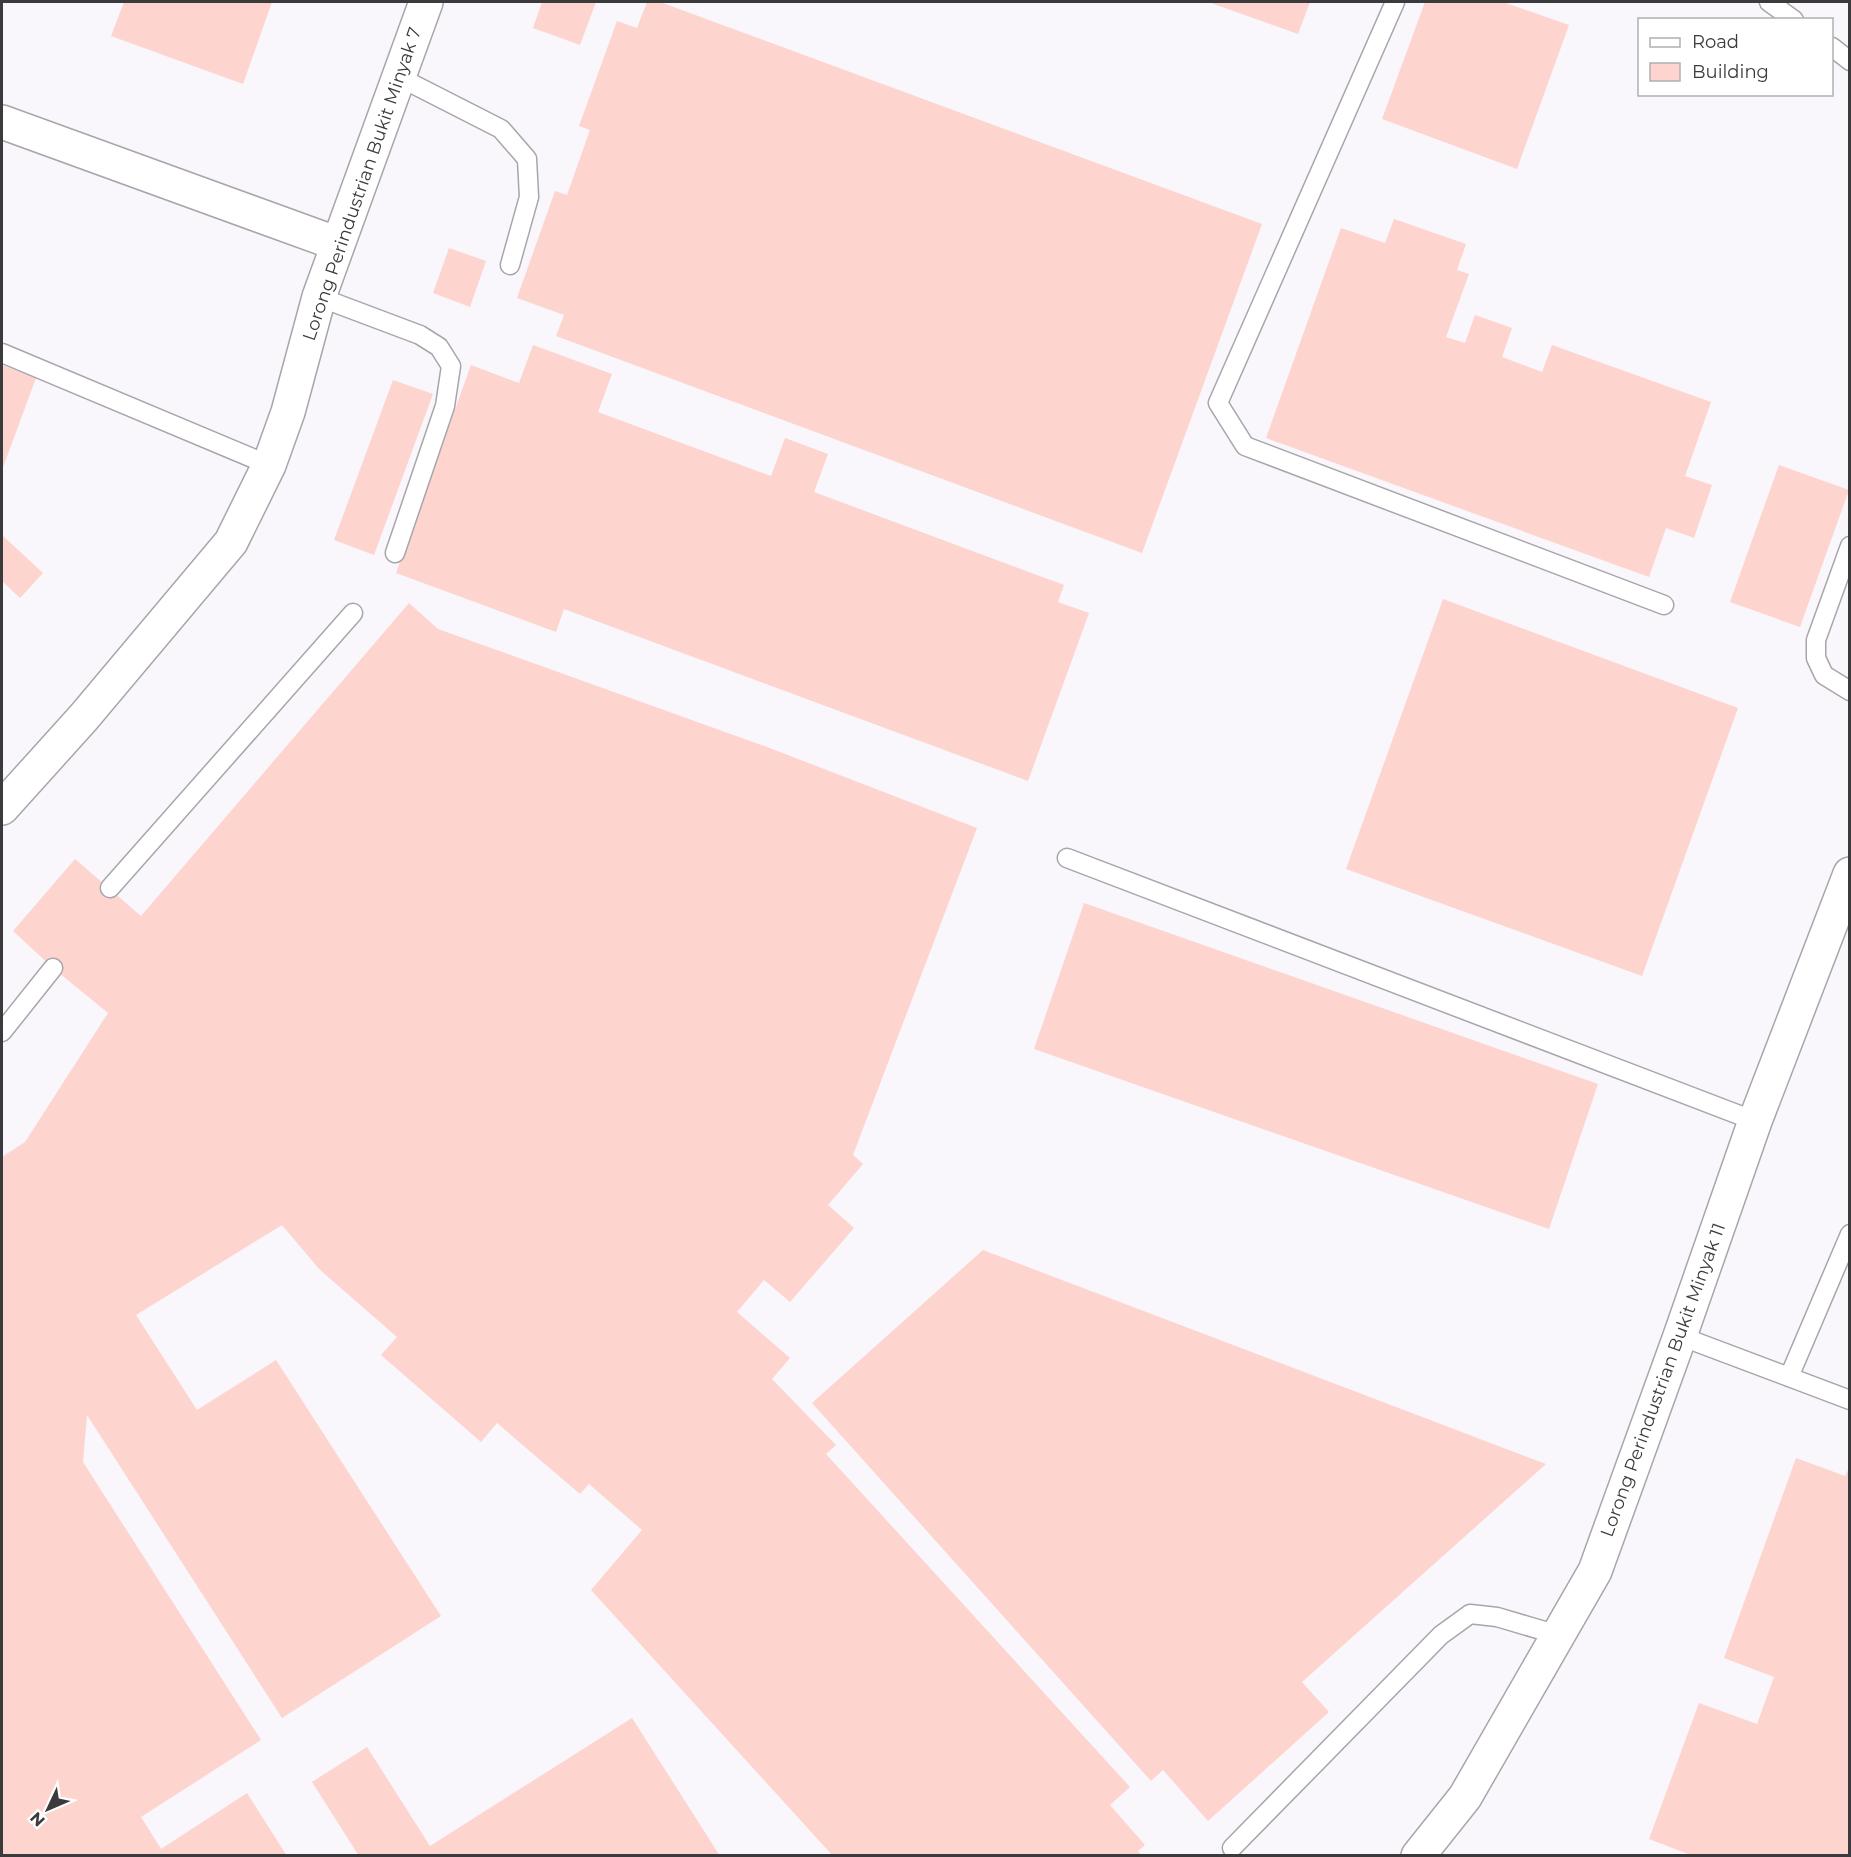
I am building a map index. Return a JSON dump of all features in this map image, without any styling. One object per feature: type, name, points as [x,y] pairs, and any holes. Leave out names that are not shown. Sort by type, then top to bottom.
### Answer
[{"type":"street","name":"Lorong Perindustrian Bukit Minyak 7","points":[[2,808],[84,717],[231,542],[269,465],[288,412],[319,297],[426,2]]},
{"type":"street","points":[[2,122],[338,244]]},
{"type":"street","name":"Lorong Perindustrian Bukit Minyak 11","points":[[1418,1856],[1465,1797],[1595,1571],[1755,1121],[1850,874]]},
{"type":"lane","points":[[1395,2],[1218,403],[1245,446],[1664,604]]},
{"type":"lane","points":[[1769,2],[1791,18]]},
{"type":"lane","points":[[1833,48],[1850,61]]},
{"type":"lane","points":[[399,76],[501,129],[527,159],[530,197],[510,265]]},
{"type":"lane","points":[[319,297],[420,335],[439,347],[451,366],[445,406],[395,553]]},
{"type":"lane","points":[[2,353],[269,465]]},
{"type":"lane","points":[[1850,546],[1816,640],[1816,658],[1824,675],[1850,691]]},
{"type":"lane","points":[[110,888],[353,613]]},
{"type":"lane","points":[[1067,858],[1755,1121]]},
{"type":"lane","points":[[2,1032],[53,968]]},
{"type":"lane","points":[[1789,1377],[1850,1234]]},
{"type":"lane","points":[[1680,1336],[1850,1400]]},
{"type":"lane","points":[[1232,1848],[1441,1635],[1470,1614],[1497,1617],[1558,1635]]},
{"type":"building","points":[[124,2],[272,2],[243,84],[111,36]]},
{"type":"building","points":[[542,2],[596,2],[580,45],[533,28]]},
{"type":"building","points":[[647,2],[660,2],[1262,224],[1142,553],[556,336],[564,315],[517,298],[555,191],[567,195],[590,130],[579,126],[617,21],[637,28]]},
{"type":"building","points":[[1208,2],[1310,2],[1298,34]]},
{"type":"building","points":[[1425,2],[1503,2],[1569,25],[1517,169],[1382,119]]},
{"type":"building","points":[[1394,219],[1466,244],[1457,270],[1469,274],[1446,337],[1465,343],[1475,315],[1512,328],[1502,357],[1542,372],[1552,345],[1711,402],[1685,476],[1712,485],[1694,538],[1666,528],[1649,577],[1266,438],[1341,228],[1385,243]]},
{"type":"building","points":[[449,248],[486,261],[470,307],[433,293]]},
{"type":"building","points":[[533,345],[612,374],[598,412],[771,476],[785,438],[828,454],[814,492],[1064,585],[1058,602],[1089,613],[1028,781],[564,609],[556,632],[396,573],[471,365],[519,383]]},
{"type":"building","points":[[2,365],[36,378],[2,470]]},
{"type":"building","points":[[393,380],[433,394],[374,555],[334,540]]},
{"type":"building","points":[[1779,465],[1849,490],[1800,627],[1730,602]]},
{"type":"building","points":[[2,535],[43,573],[20,598],[2,581]]},
{"type":"building","points":[[1443,599],[1738,708],[1642,976],[1346,869]]},
{"type":"building","points":[[409,603],[438,629],[767,747],[977,828],[853,1155],[863,1164],[828,1205],[854,1228],[790,1302],[764,1280],[737,1312],[790,1358],[772,1379],[836,1445],[826,1454],[1130,1787],[1110,1805],[1145,1845],[1138,1851],[1142,1856],[833,1856],[591,1590],[642,1530],[589,1484],[580,1494],[497,1423],[481,1442],[381,1355],[397,1337],[319,1269],[282,1225],[136,1315],[197,1410],[276,1360],[441,1616],[282,1718],[87,1415],[83,1462],[261,1740],[141,1817],[161,1849],[247,1793],[287,1856],[2,1856],[2,1157],[25,1142],[108,1013],[53,968],[13,931],[75,859],[141,916]]},
{"type":"building","points":[[1084,903],[1598,1084],[1549,1229],[1034,1049]]},
{"type":"building","points":[[983,1250],[1546,1464],[1302,1682],[1329,1712],[1208,1821],[1163,1770],[1151,1781],[812,1403]]},
{"type":"building","points":[[1796,1458],[1845,1476],[1848,1470],[1850,1471],[1850,1856],[1693,1856],[1649,1839],[1699,1703],[1757,1724],[1774,1677],[1724,1658]]},
{"type":"building","points":[[632,1718],[720,1856],[359,1856],[312,1782],[367,1747],[430,1846]]}]
